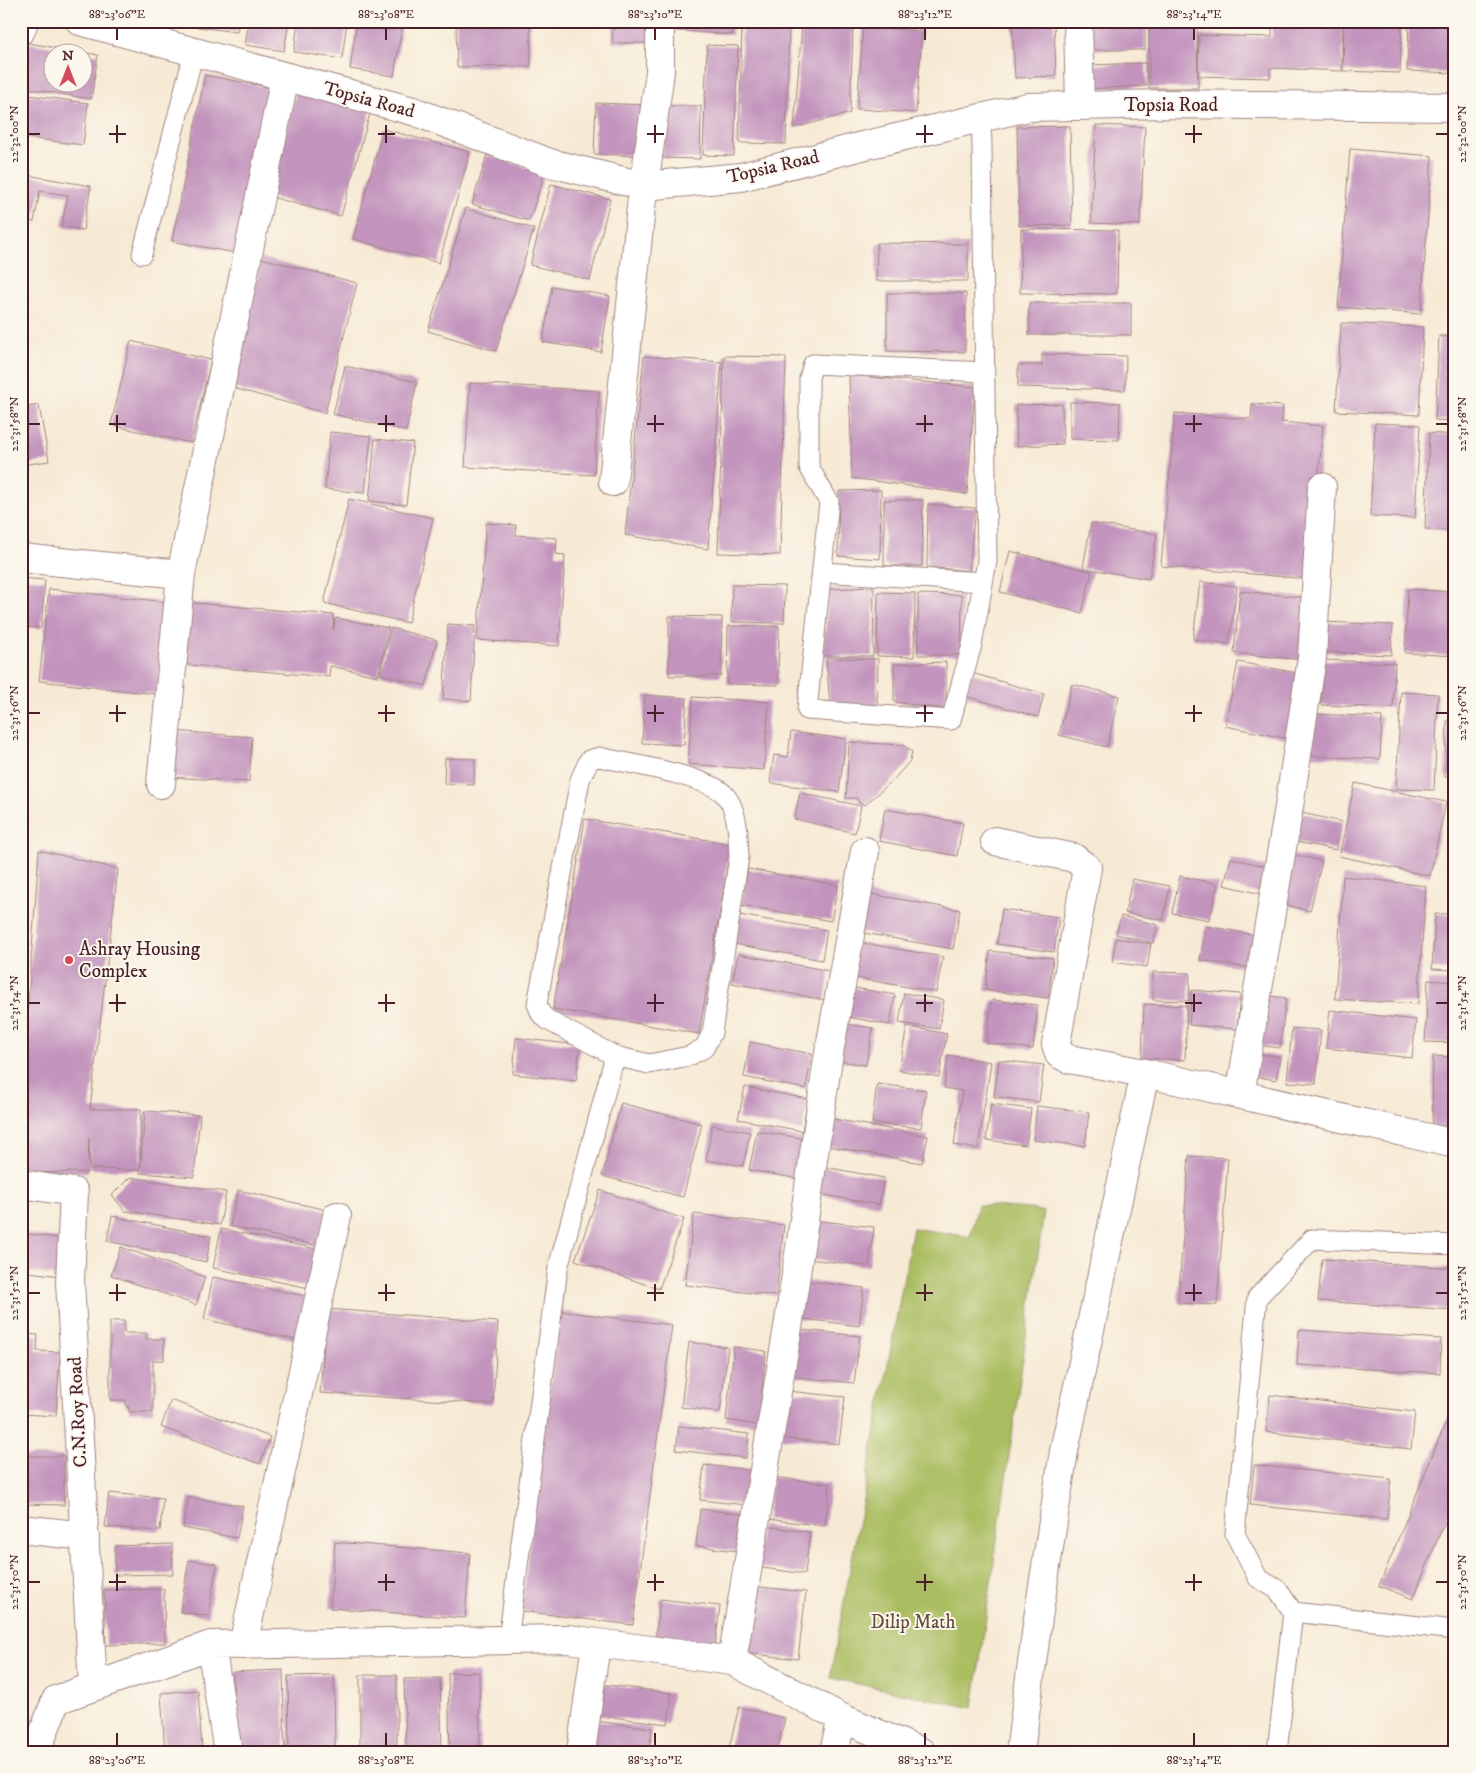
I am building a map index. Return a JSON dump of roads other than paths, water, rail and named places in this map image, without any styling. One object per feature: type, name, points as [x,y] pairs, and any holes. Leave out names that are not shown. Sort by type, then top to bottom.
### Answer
[{"type":"street","points":[[21,30],[24,21]]},
{"type":"street","name":"Topsia Road","points":[[80,21],[126,27],[194,52],[413,111],[550,163],[644,186],[741,178],[858,147],[1028,107],[1177,104],[1455,106]]},
{"type":"street","points":[[613,482],[644,186],[660,72],[660,21]]},
{"type":"street","points":[[1078,21],[1080,106]]},
{"type":"street","points":[[161,784],[181,574],[285,77]]},
{"type":"street","points":[[1240,1095],[1288,813],[1312,658],[1322,487]]},
{"type":"street","points":[[21,558],[181,574]]},
{"type":"street","points":[[995,841],[1074,858],[1087,868],[1056,1044],[1059,1054],[1068,1059],[1145,1073],[1455,1144]]},
{"type":"street","points":[[732,1661],[789,1321],[828,1059],[865,851]]},
{"type":"street","points":[[1020,1752],[1038,1618],[1064,1451],[1145,1073]]},
{"type":"street","name":"C.N.Roy Road","points":[[21,1184],[74,1192],[70,1282],[93,1686]]},
{"type":"street","points":[[243,1645],[337,1216]]},
{"type":"street","points":[[21,1529],[85,1536]]},
{"type":"street","points":[[36,1752],[56,1700],[211,1645],[568,1639],[732,1661],[842,1718],[921,1752]]},
{"type":"street","points":[[581,1752],[596,1644]]},
{"type":"street","points":[[211,1645],[228,1752]]},
{"type":"street","points":[[834,1752],[842,1718]]},
{"type":"lane","points":[[142,254],[194,52]]},
{"type":"lane","points":[[981,118],[985,372],[987,561],[972,645],[951,720],[806,710],[829,502],[809,467],[809,378],[813,364],[985,372]]},
{"type":"lane","points":[[822,572],[983,582]]},
{"type":"lane","points":[[599,757],[698,780],[713,786],[724,795],[733,810],[738,835],[739,857],[712,1033],[704,1048],[689,1056],[649,1064],[615,1056],[549,1020],[541,1014],[537,1004],[580,780],[589,760],[599,757]]},
{"type":"lane","points":[[508,1640],[558,1268],[615,1056]]},
{"type":"lane","points":[[1277,1752],[1293,1612],[1278,1590],[1258,1578],[1235,1534],[1257,1298],[1312,1239],[1455,1245]]},
{"type":"lane","points":[[1293,1612],[1455,1630]]},
{"type":"place","name":"Ashray Housing Complex","points":[[69,960]]},
{"type":"park label","name":"Dilip Math","points":[[913,1622]]}]
